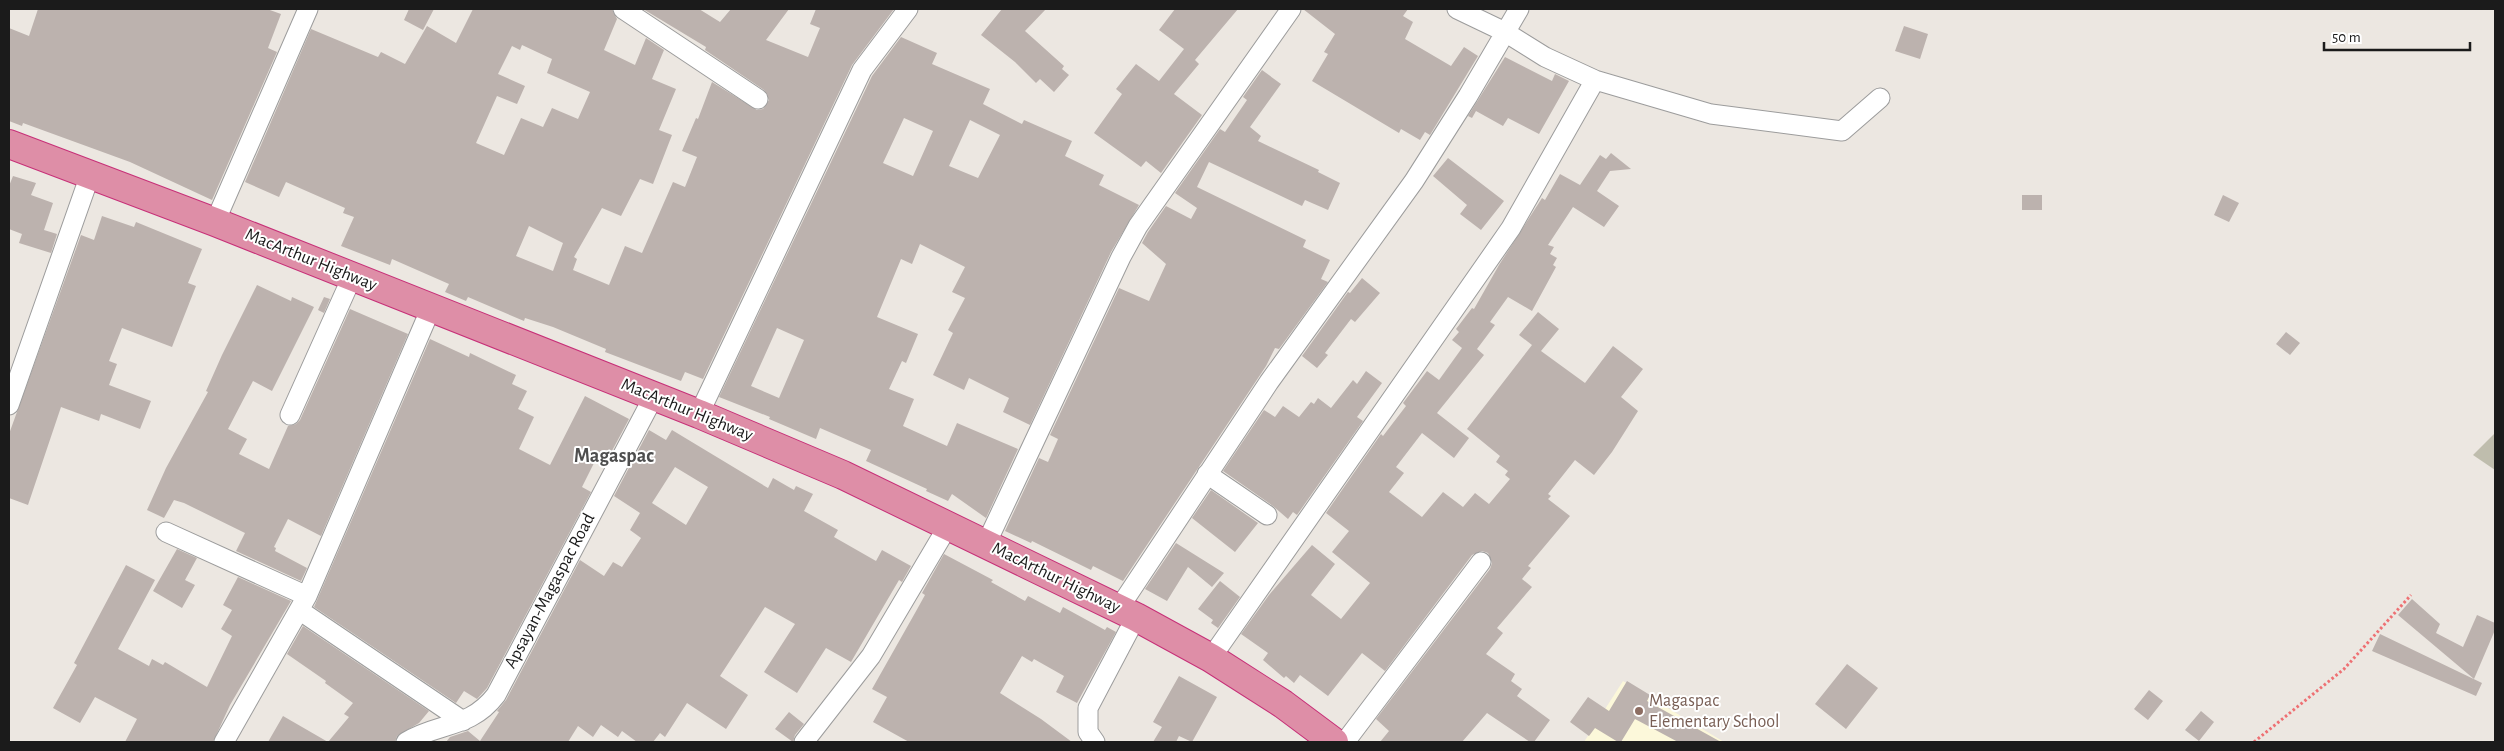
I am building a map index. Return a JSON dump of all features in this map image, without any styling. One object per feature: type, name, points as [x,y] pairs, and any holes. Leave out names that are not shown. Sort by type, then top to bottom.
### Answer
[{"type":"highway","name":"MacArthur Highway","points":[[9,144],[215,222],[654,396],[843,475],[1127,612],[1211,658],[1283,704],[1334,742]]},
{"type":"street","points":[[215,222],[308,9]]},
{"type":"street","points":[[623,9],[758,99]]},
{"type":"street","points":[[699,414],[862,70],[908,9]]},
{"type":"street","points":[[986,544],[1121,257],[1138,226],[1291,9]]},
{"type":"street","points":[[1457,9],[1505,32],[1545,57],[1595,80],[1711,114],[1842,131],[1880,98]]},
{"type":"street","points":[[1095,742],[1088,732],[1088,708],[1127,612],[1207,474],[1295,344],[1414,181],[1468,96],[1519,9]]},
{"type":"street","points":[[1211,658],[1511,228],[1595,80]]},
{"type":"street","points":[[9,405],[90,175]]},
{"type":"street","points":[[290,415],[352,277]]},
{"type":"street","points":[[224,742],[303,603],[431,308]]},
{"type":"street","name":"Apsayan-Magaspac Road","points":[[406,742],[480,713],[496,695],[654,396]]},
{"type":"street","points":[[1207,474],[1267,515]]},
{"type":"street","points":[[804,742],[871,656],[948,526]]},
{"type":"street","points":[[166,532],[303,603],[463,721]]},
{"type":"street","points":[[1345,742],[1481,562]]},
{"type":"path","points":[[2254,742],[2344,669],[2411,595]]},
{"type":"shaded area","points":[[2495,433],[2495,470],[2473,455]]},
{"type":"shaded area","name":"Magaspac Elementary School","points":[[1623,681],[1724,742],[1584,742]]},
{"type":"building","points":[[38,9],[267,9],[281,14],[268,48],[277,52],[212,200],[130,162],[23,123],[22,126],[9,121],[9,28],[29,36]]},
{"type":"building","points":[[409,9],[434,9],[423,30],[404,20]]},
{"type":"building","points":[[473,9],[612,9],[617,19],[604,50],[635,65],[646,38],[664,50],[652,79],[676,89],[659,130],[672,135],[653,184],[640,179],[621,216],[602,208],[574,257],[577,259],[573,270],[609,285],[625,246],[642,253],[673,182],[685,187],[697,157],[682,151],[696,118],[698,119],[712,82],[757,110],[763,109],[769,100],[764,90],[705,50],[706,47],[643,9],[699,9],[720,22],[731,9],[789,9],[766,40],[808,57],[820,28],[810,24],[816,9],[894,9],[852,65],[703,379],[685,372],[681,381],[605,352],[606,349],[553,327],[525,318],[524,321],[468,297],[466,301],[445,292],[449,284],[392,259],[390,265],[341,246],[354,217],[343,213],[345,208],[286,182],[279,197],[245,182],[311,29],[378,57],[381,52],[405,64],[427,26],[456,43]],"holes":[[[522,45],[552,59],[547,73],[590,92],[578,119],[552,108],[543,127],[521,118],[504,155],[476,143],[497,96],[517,104],[525,86],[498,74],[512,46],[520,50]],[[529,226],[563,243],[553,271],[516,256]]]},
{"type":"building","points":[[1002,9],[1046,9],[1025,31],[1064,66],[1062,69],[1069,75],[1054,92],[1040,79],[1036,83],[1015,62],[981,35]]},
{"type":"building","points":[[1175,9],[1238,9],[1195,60],[1199,64],[1174,94],[1202,115],[1161,173],[1146,161],[1141,167],[1094,133],[1122,94],[1116,89],[1136,64],[1159,81],[1184,49],[1159,30]]},
{"type":"building","points":[[1303,9],[1408,9],[1403,16],[1413,22],[1405,39],[1451,66],[1464,47],[1478,56],[1430,135],[1425,132],[1420,140],[1401,129],[1399,133],[1312,81],[1328,54],[1324,52],[1335,34]]},
{"type":"building","points":[[1904,26],[1928,34],[1920,59],[1895,51]]},
{"type":"building","points":[[901,37],[937,53],[932,64],[990,89],[983,104],[1022,124],[1024,120],[1072,141],[1065,156],[1104,175],[1099,185],[1139,205],[1111,252],[1030,425],[1003,412],[1009,398],[969,378],[964,390],[933,375],[953,333],[948,330],[965,298],[952,292],[965,267],[920,244],[912,264],[901,259],[877,317],[918,334],[906,363],[902,361],[889,389],[914,399],[903,426],[947,446],[957,423],[1018,449],[986,518],[952,494],[948,501],[926,491],[927,489],[866,461],[871,450],[820,428],[816,439],[769,419],[770,417],[719,397],[872,76]],"holes":[[[904,118],[933,131],[913,176],[883,163]],[[970,120],[1000,135],[978,178],[949,166]],[[777,328],[804,340],[779,398],[751,386]]]},
{"type":"building","points":[[1505,57],[1552,81],[1555,74],[1569,81],[1539,134],[1508,118],[1503,126],[1476,111],[1472,118],[1468,116]]},
{"type":"building","points":[[1262,70],[1281,84],[1250,127],[1261,136],[1258,141],[1319,170],[1318,172],[1340,183],[1328,210],[1305,200],[1302,206],[1209,162],[1197,187],[1306,240],[1303,247],[1330,260],[1321,279],[1328,282],[1279,349],[1275,348],[1266,366],[1123,581],[1093,566],[1091,570],[1032,541],[1031,543],[1005,531],[1039,458],[1048,462],[1058,439],[1050,435],[1119,288],[1149,301],[1166,264],[1142,243],[1148,232],[1166,206],[1191,219],[1197,208],[1175,193],[1220,129],[1225,132],[1247,100],[1243,97]]},
{"type":"building","points":[[1611,153],[1631,169],[1610,171],[1597,191],[1619,206],[1604,227],[1573,207],[1548,245],[1554,247],[1550,254],[1557,258],[1553,265],[1556,267],[1532,311],[1508,297],[1490,322],[1495,325],[1477,349],[1484,355],[1437,413],[1469,438],[1454,458],[1422,433],[1396,467],[1404,473],[1389,492],[1422,517],[1443,492],[1463,507],[1475,493],[1489,504],[1510,479],[1505,475],[1508,471],[1496,462],[1500,456],[1467,429],[1532,345],[1519,335],[1538,312],[1559,329],[1541,351],[1585,383],[1613,346],[1643,369],[1621,397],[1638,411],[1612,452],[1594,475],[1575,460],[1548,494],[1551,496],[1548,499],[1570,516],[1528,566],[1531,568],[1522,579],[1532,587],[1497,628],[1503,633],[1486,654],[1515,674],[1511,681],[1522,689],[1517,696],[1550,720],[1534,742],[1530,742],[1487,713],[1462,742],[1380,742],[1389,731],[1376,719],[1490,569],[1492,563],[1488,553],[1482,551],[1472,555],[1385,671],[1362,653],[1328,696],[1300,675],[1294,683],[1286,676],[1284,678],[1263,660],[1268,653],[1241,634],[1269,595],[1312,545],[1335,564],[1311,595],[1341,619],[1370,583],[1332,552],[1349,531],[1326,513],[1381,434],[1383,436],[1406,406],[1403,403],[1427,371],[1439,380],[1462,348],[1452,340],[1459,332],[1456,329],[1472,308],[1474,309],[1499,265],[1542,198],[1545,200],[1560,174],[1580,185],[1600,155],[1606,159]]},
{"type":"building","points":[[1448,158],[1504,201],[1481,230],[1460,214],[1467,205],[1433,176]]},
{"type":"building","points":[[13,176],[36,183],[31,195],[53,203],[44,230],[57,234],[51,253],[19,243],[22,234],[9,229],[9,186]]},
{"type":"building","points":[[2022,195],[2042,195],[2042,210],[2022,210]]},
{"type":"building","points":[[2223,195],[2239,203],[2229,222],[2214,215]]},
{"type":"building","points":[[102,216],[134,227],[136,222],[202,249],[188,283],[196,286],[172,347],[122,328],[109,361],[117,364],[109,385],[151,401],[140,429],[101,414],[99,421],[61,407],[28,505],[9,498],[9,434],[81,235],[94,240]]},
{"type":"building","points":[[1362,278],[1380,293],[1355,322],[1351,319],[1325,353],[1328,355],[1317,368],[1302,356],[1348,292],[1350,293]]},
{"type":"building","points":[[257,285],[291,301],[292,297],[314,307],[272,391],[253,381],[228,429],[247,439],[239,454],[269,469],[288,426],[296,424],[300,420],[350,309],[408,334],[321,536],[288,519],[274,547],[276,548],[275,551],[307,568],[301,581],[236,551],[245,533],[184,503],[174,500],[164,518],[147,510],[166,468],[208,392],[206,391],[222,355]]},
{"type":"building","points":[[324,297],[330,299],[324,313],[318,310]]},
{"type":"building","points":[[2286,332],[2300,343],[2290,355],[2276,344]]},
{"type":"building","points":[[430,339],[469,357],[470,353],[516,375],[512,384],[527,391],[518,409],[534,417],[519,449],[550,465],[585,396],[629,419],[606,462],[597,457],[582,487],[591,492],[487,688],[477,699],[464,691],[456,703],[314,607]]},
{"type":"building","points":[[1366,371],[1382,383],[1357,417],[1363,421],[1297,515],[1293,512],[1288,519],[1273,506],[1223,471],[1264,410],[1275,417],[1283,406],[1299,417],[1311,402],[1314,404],[1318,398],[1331,408],[1353,380],[1357,384]]},
{"type":"building","points":[[649,430],[666,440],[672,430],[768,488],[773,478],[794,490],[796,486],[813,494],[804,511],[838,530],[834,537],[876,561],[882,550],[911,566],[902,582],[899,580],[851,662],[826,648],[797,693],[764,672],[795,624],[765,607],[720,676],[748,695],[726,729],[687,703],[665,737],[660,733],[653,742],[637,742],[622,731],[618,737],[601,725],[593,737],[578,726],[568,742],[446,742],[450,737],[468,731],[480,741],[499,712],[497,711],[506,700],[580,560],[604,576],[613,562],[622,567],[641,538],[630,530],[640,513],[614,496]],"holes":[[[675,467],[708,487],[686,525],[652,503]]]},
{"type":"building","points":[[1211,490],[1258,523],[1235,552],[1192,518]]},
{"type":"building","points":[[1176,543],[1224,573],[1212,587],[1188,567],[1167,601],[1145,589]]},
{"type":"building","points":[[177,549],[197,558],[185,580],[195,585],[182,608],[153,591]]},
{"type":"building","points":[[944,554],[993,580],[991,582],[1025,601],[1028,596],[1060,613],[1063,607],[1105,630],[1107,627],[1116,632],[1077,703],[1056,692],[1064,676],[1034,659],[1032,662],[1022,656],[1000,693],[1041,719],[1072,742],[909,742],[873,722],[887,697],[872,689],[925,595],[922,593]]},
{"type":"building","points":[[126,565],[155,580],[118,649],[149,666],[152,659],[163,665],[165,662],[207,687],[232,636],[221,629],[232,610],[223,605],[238,577],[291,601],[230,705],[213,742],[125,742],[137,719],[95,697],[80,723],[53,708],[77,665],[74,663]]},
{"type":"building","points":[[1220,581],[1240,597],[1218,628],[1211,623],[1213,620],[1198,609]]},
{"type":"building","points":[[2412,599],[2440,624],[2436,633],[2463,647],[2477,615],[2495,623],[2495,630],[2474,679],[2398,615]]},
{"type":"building","points":[[303,626],[429,711],[419,723],[397,736],[395,742],[328,742],[349,717],[344,714],[353,703],[325,683],[326,681],[287,654]]},
{"type":"building","points":[[2380,634],[2482,683],[2476,696],[2372,651]]},
{"type":"building","points":[[1847,664],[1878,688],[1846,729],[1815,704]]},
{"type":"building","points":[[1179,676],[1217,697],[1192,742],[1179,736],[1176,742],[1153,742],[1162,727],[1153,722]]},
{"type":"building","name":"Magaspac Elementary School","points":[[1627,681],[1650,695],[1647,701],[1721,742],[1678,742],[1635,719],[1621,742],[1618,742],[1595,728],[1589,736],[1570,722],[1588,697],[1609,711]]},
{"type":"building","points":[[2149,690],[2163,701],[2148,720],[2134,709]]},
{"type":"building","points":[[2201,711],[2214,722],[2199,741],[2185,730]]},
{"type":"building","points":[[789,712],[804,724],[795,735],[793,742],[775,729]]},
{"type":"building","points":[[283,716],[328,742],[268,742]]},
{"type":"place","name":"Magaspac Elementary School","points":[[1639,711]]},
{"type":"district","name":"Magaspac","points":[[614,456]]}]
